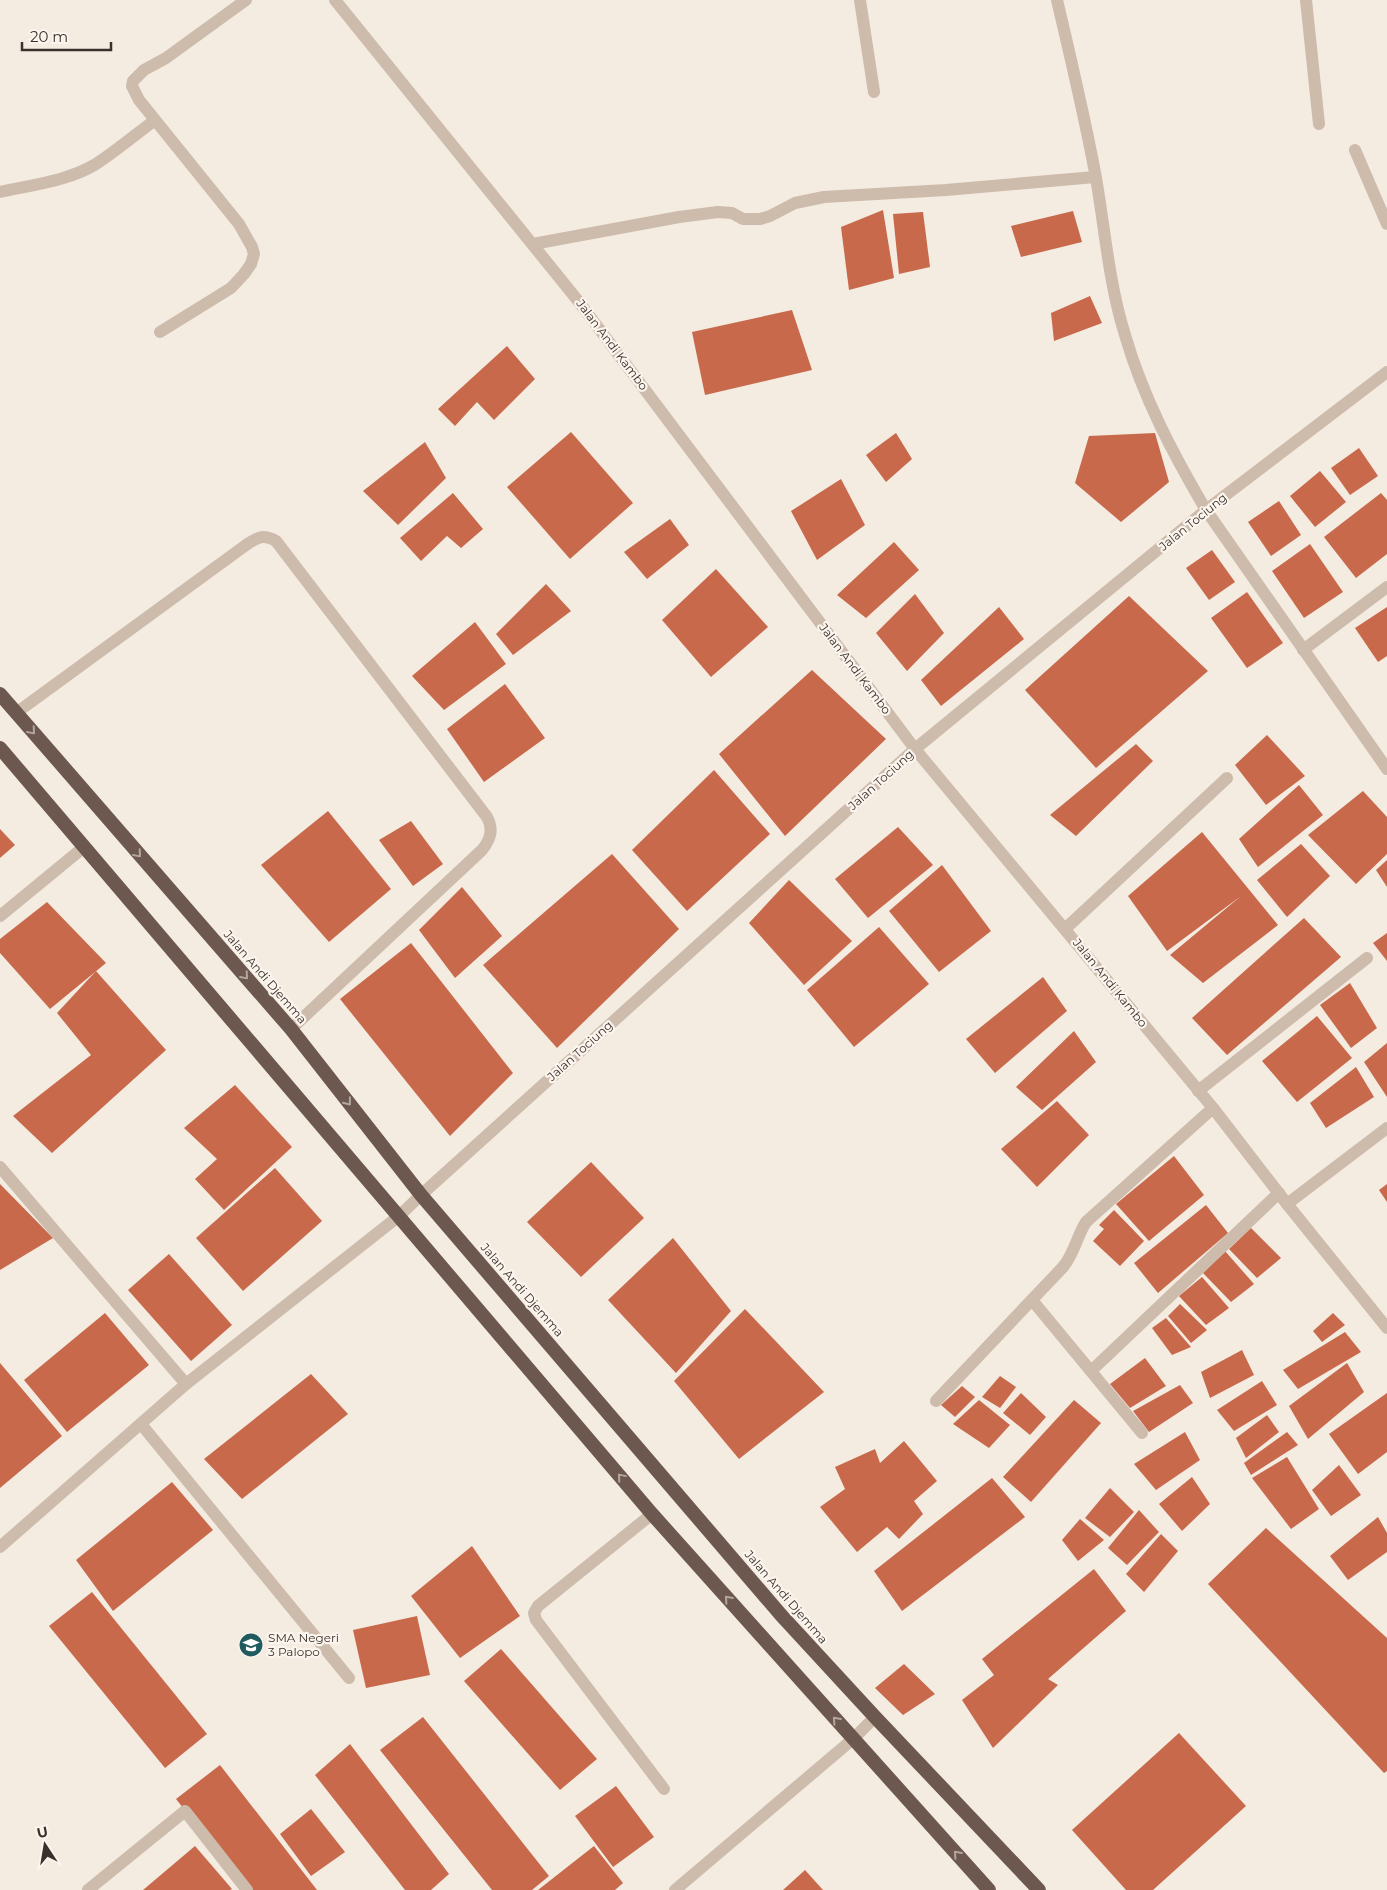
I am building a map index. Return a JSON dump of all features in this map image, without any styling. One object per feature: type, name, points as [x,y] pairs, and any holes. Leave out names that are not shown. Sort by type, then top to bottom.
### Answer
[{"type":"highway","name":"Jalan Andi Djemma","points":[[0,694],[291,1029],[421,1195],[781,1615],[1039,1890]]},
{"type":"highway","points":[[0,748],[652,1514],[990,1890]]},
{"type":"street","points":[[160,332],[231,288],[244,274],[254,254],[252,247],[238,224],[139,100],[132,86],[133,81],[144,70],[166,58],[246,0]]},
{"type":"street","name":"Jalan Andi Kambo","points":[[335,0],[579,302],[915,749],[1213,1108],[1287,1204],[1387,1328]]},
{"type":"street","points":[[860,0],[874,92]]},
{"type":"street","points":[[1057,0],[1096,177],[1113,288],[1124,334],[1153,411],[1182,470],[1206,510],[1302,650],[1387,769]]},
{"type":"street","points":[[1306,0],[1319,124]]},
{"type":"street","points":[[0,192],[49,181],[96,164],[155,120]]},
{"type":"street","points":[[1355,150],[1387,224]]},
{"type":"street","points":[[533,244],[678,217],[718,212],[732,213],[743,219],[760,219],[795,203],[824,197],[946,190],[1096,177]]},
{"type":"street","name":"Jalan Tociung","points":[[0,1547],[186,1384],[399,1216],[915,749],[1206,510],[1387,372]]},
{"type":"street","points":[[16,713],[246,545],[261,537],[267,537],[276,541],[487,818],[492,830],[487,844],[482,850],[291,1029]]},
{"type":"street","points":[[1302,650],[1387,587]]},
{"type":"street","points":[[1065,929],[1227,778]]},
{"type":"street","points":[[0,916],[84,847]]},
{"type":"street","points":[[1198,1091],[1368,958]]},
{"type":"street","points":[[936,1401],[1069,1261],[1079,1232],[1086,1222],[1213,1108]]},
{"type":"street","points":[[1287,1204],[1387,1128]]},
{"type":"street","points":[[0,1167],[186,1384]]},
{"type":"street","points":[[1091,1371],[1279,1193]]},
{"type":"street","points":[[1032,1300],[1142,1433]]},
{"type":"street","points":[[141,1424],[350,1678]]},
{"type":"street","points":[[652,1514],[538,1606],[534,1616],[664,1789]]},
{"type":"street","points":[[675,1890],[853,1739],[875,1717]]},
{"type":"street","points":[[88,1890],[185,1811],[247,1890]]},
{"type":"building","points":[[883,210],[894,278],[849,290],[841,227]]},
{"type":"building","points":[[1073,211],[1082,242],[1021,257],[1011,226]]},
{"type":"building","points":[[923,212],[930,267],[899,274],[893,214]]},
{"type":"building","points":[[1090,296],[1102,323],[1054,341],[1051,313]]},
{"type":"building","points":[[792,310],[812,370],[705,395],[692,332]]},
{"type":"building","points":[[507,346],[535,379],[494,420],[477,402],[455,426],[438,409]]},
{"type":"building","points":[[571,432],[633,503],[570,559],[507,487]]},
{"type":"building","points":[[896,433],[912,459],[886,482],[866,455]]},
{"type":"building","points":[[1155,433],[1169,482],[1121,522],[1075,483],[1089,436]]},
{"type":"building","points":[[425,442],[446,478],[398,525],[363,491]]},
{"type":"building","points":[[1359,448],[1378,476],[1350,495],[1331,468]]},
{"type":"building","points":[[1320,471],[1346,502],[1315,527],[1290,496]]},
{"type":"building","points":[[841,479],[865,525],[817,560],[791,511]]},
{"type":"building","points":[[453,493],[483,529],[461,548],[447,536],[421,561],[400,538]]},
{"type":"building","points":[[1381,493],[1387,500],[1387,554],[1356,578],[1324,537]]},
{"type":"building","points":[[1279,501],[1301,535],[1271,556],[1248,522]]},
{"type":"building","points":[[670,519],[689,545],[647,579],[624,552]]},
{"type":"building","points":[[894,542],[919,570],[866,618],[837,595]]},
{"type":"building","points":[[1310,544],[1343,592],[1304,618],[1272,571]]},
{"type":"building","points":[[1212,550],[1235,582],[1209,600],[1186,568]]},
{"type":"building","points":[[716,569],[768,627],[711,677],[662,620]]},
{"type":"building","points":[[546,584],[571,611],[513,655],[496,634]]},
{"type":"building","points":[[1247,592],[1283,643],[1247,668],[1211,618]]},
{"type":"building","points":[[915,594],[944,633],[907,671],[876,633]]},
{"type":"building","points":[[1129,596],[1208,671],[1096,768],[1025,690]]},
{"type":"building","points":[[999,607],[1024,639],[941,706],[921,680]]},
{"type":"building","points":[[1387,607],[1387,656],[1378,662],[1355,628]]},
{"type":"building","points":[[475,622],[506,664],[444,710],[412,676]]},
{"type":"building","points":[[812,670],[886,739],[785,836],[719,754]]},
{"type":"building","points":[[505,684],[545,738],[484,782],[447,729]]},
{"type":"building","points":[[1267,735],[1305,776],[1266,805],[1235,765]]},
{"type":"building","points":[[1136,744],[1153,761],[1076,836],[1050,815]]},
{"type":"building","points":[[714,770],[770,834],[687,911],[632,850]]},
{"type":"building","points":[[1299,785],[1323,815],[1258,867],[1239,839]]},
{"type":"building","points":[[1363,791],[1387,817],[1387,854],[1356,884],[1308,835]]},
{"type":"building","points":[[328,811],[391,889],[329,942],[261,865]]},
{"type":"building","points":[[411,821],[443,864],[413,886],[379,840]]},
{"type":"building","points":[[898,827],[933,865],[868,918],[835,879]]},
{"type":"building","points":[[0,829],[15,845],[0,858]]},
{"type":"building","points":[[1202,832],[1278,925],[1203,983],[1170,955],[1241,896],[1167,951],[1128,896]]},
{"type":"building","points":[[1301,844],[1330,876],[1287,917],[1257,880]]},
{"type":"building","points":[[612,854],[679,929],[557,1048],[483,965]]},
{"type":"building","points":[[1387,860],[1387,887],[1376,870]]},
{"type":"building","points":[[942,865],[991,931],[939,972],[889,911]]},
{"type":"building","points":[[789,880],[852,941],[804,985],[749,923]]},
{"type":"building","points":[[462,887],[502,936],[455,978],[419,930]]},
{"type":"building","points":[[47,902],[106,963],[50,1009],[0,953],[0,939]]},
{"type":"building","points":[[1304,918],[1341,957],[1227,1055],[1192,1018]]},
{"type":"building","points":[[879,927],[929,984],[854,1047],[807,990]]},
{"type":"building","points":[[1387,933],[1387,961],[1373,943]]},
{"type":"building","points":[[411,943],[513,1073],[450,1136],[340,999]]},
{"type":"building","points":[[96,971],[166,1050],[52,1153],[13,1116],[91,1055],[57,1013]]},
{"type":"building","points":[[1043,977],[1067,1011],[995,1073],[966,1039]]},
{"type":"building","points":[[1350,983],[1377,1028],[1351,1048],[1320,1005]]},
{"type":"building","points":[[1317,1016],[1352,1058],[1297,1102],[1262,1061]]},
{"type":"building","points":[[1074,1031],[1096,1062],[1042,1110],[1016,1087]]},
{"type":"building","points":[[1387,1043],[1387,1097],[1364,1062]]},
{"type":"building","points":[[1356,1067],[1374,1097],[1326,1128],[1310,1103]]},
{"type":"building","points":[[235,1085],[292,1147],[224,1210],[195,1179],[217,1159],[184,1128]]},
{"type":"building","points":[[1057,1101],[1089,1135],[1037,1187],[1001,1149]]},
{"type":"building","points":[[1174,1156],[1204,1195],[1149,1241],[1116,1204]]},
{"type":"building","points":[[591,1162],[644,1218],[581,1277],[527,1222]]},
{"type":"building","points":[[275,1168],[322,1221],[243,1291],[196,1238]]},
{"type":"building","points":[[0,1184],[53,1238],[0,1270]]},
{"type":"building","points":[[1387,1184],[1387,1202],[1379,1190]]},
{"type":"building","points":[[1206,1205],[1228,1233],[1158,1293],[1134,1263]]},
{"type":"building","points":[[1114,1210],[1144,1241],[1120,1266],[1093,1241],[1104,1229],[1099,1225]]},
{"type":"building","points":[[1251,1228],[1281,1258],[1257,1278],[1229,1249]]},
{"type":"building","points":[[673,1238],[731,1311],[676,1373],[608,1300]]},
{"type":"building","points":[[1225,1251],[1254,1284],[1231,1302],[1203,1273]]},
{"type":"building","points":[[169,1254],[232,1325],[191,1361],[128,1290]]},
{"type":"building","points":[[1202,1277],[1229,1308],[1206,1325],[1179,1296]]},
{"type":"building","points":[[1180,1304],[1207,1330],[1191,1343],[1168,1316]]},
{"type":"building","points":[[745,1309],[824,1392],[739,1459],[674,1381]]},
{"type":"building","points":[[105,1313],[149,1365],[67,1432],[24,1380]]},
{"type":"building","points":[[1333,1313],[1345,1325],[1322,1342],[1313,1331]]},
{"type":"building","points":[[1166,1318],[1191,1347],[1172,1355],[1152,1328]]},
{"type":"building","points":[[1345,1332],[1361,1352],[1298,1389],[1283,1370]]},
{"type":"building","points":[[1242,1350],[1254,1375],[1210,1398],[1201,1372]]},
{"type":"building","points":[[1145,1358],[1166,1386],[1130,1408],[1110,1384]]},
{"type":"building","points":[[0,1363],[62,1436],[0,1488]]},
{"type":"building","points":[[1347,1363],[1364,1392],[1308,1439],[1289,1406]]},
{"type":"building","points":[[311,1374],[348,1414],[242,1499],[204,1459]]},
{"type":"building","points":[[1000,1376],[1016,1387],[1000,1408],[982,1397]]},
{"type":"building","points":[[1262,1381],[1277,1405],[1234,1431],[1217,1410]]},
{"type":"building","points":[[1180,1385],[1193,1403],[1149,1432],[1133,1411]]},
{"type":"building","points":[[962,1386],[975,1397],[955,1417],[941,1405]]},
{"type":"building","points":[[1021,1393],[1046,1417],[1030,1435],[1003,1413]]},
{"type":"building","points":[[1387,1393],[1387,1452],[1358,1474],[1329,1434]]},
{"type":"building","points":[[979,1400],[1010,1425],[989,1448],[953,1424]]},
{"type":"building","points":[[1074,1400],[1101,1423],[1031,1502],[1003,1477]]},
{"type":"building","points":[[1267,1415],[1279,1432],[1246,1458],[1236,1438]]},
{"type":"building","points":[[1185,1432],[1200,1460],[1156,1490],[1134,1464]]},
{"type":"building","points":[[1287,1432],[1298,1445],[1251,1475],[1244,1463]]},
{"type":"building","points":[[904,1441],[937,1481],[914,1501],[923,1514],[899,1539],[887,1527],[857,1552],[820,1507],[845,1489],[835,1467],[875,1449],[880,1463]]},
{"type":"building","points":[[1287,1457],[1319,1509],[1291,1529],[1252,1478]]},
{"type":"building","points":[[1339,1465],[1361,1495],[1331,1516],[1312,1490]]},
{"type":"building","points":[[1192,1477],[1210,1504],[1182,1531],[1159,1504]]},
{"type":"building","points":[[992,1478],[1025,1517],[902,1611],[874,1571]]},
{"type":"building","points":[[172,1482],[213,1530],[113,1611],[76,1560]]},
{"type":"building","points":[[1110,1488],[1134,1512],[1110,1537],[1085,1518]]},
{"type":"building","points":[[1139,1510],[1159,1532],[1127,1565],[1108,1548]]},
{"type":"building","points":[[1378,1517],[1387,1533],[1387,1552],[1348,1580],[1330,1556]]},
{"type":"building","points":[[1080,1519],[1104,1540],[1078,1561],[1062,1540]]},
{"type":"building","points":[[1266,1528],[1387,1638],[1387,1771],[1384,1773],[1208,1584]]},
{"type":"building","points":[[1161,1534],[1178,1551],[1144,1592],[1126,1574]]},
{"type":"building","points":[[472,1546],[520,1616],[460,1658],[411,1596]]},
{"type":"building","points":[[1094,1569],[1126,1611],[1048,1679],[1058,1685],[993,1748],[962,1700],[994,1675],[982,1659]]},
{"type":"building","points":[[92,1592],[207,1734],[165,1768],[49,1626]]},
{"type":"building","points":[[417,1616],[430,1675],[366,1688],[353,1630]]},
{"type":"building","points":[[501,1649],[597,1759],[560,1790],[464,1681]]},
{"type":"building","points":[[904,1664],[935,1694],[903,1715],[875,1688]]},
{"type":"building","points":[[423,1717],[549,1876],[532,1890],[492,1890],[380,1750]]},
{"type":"building","points":[[1179,1733],[1246,1806],[1153,1890],[1126,1890],[1072,1830]]},
{"type":"building","points":[[350,1744],[449,1874],[431,1890],[405,1890],[315,1775]]},
{"type":"building","points":[[220,1765],[317,1890],[248,1890],[176,1799]]},
{"type":"building","points":[[616,1786],[654,1837],[613,1867],[575,1816]]},
{"type":"building","points":[[311,1809],[345,1852],[311,1876],[280,1834]]},
{"type":"building","points":[[195,1846],[232,1889],[143,1890]]},
{"type":"building","points":[[594,1846],[623,1883],[615,1890],[538,1890]]},
{"type":"building","points":[[805,1870],[823,1890],[783,1890]]},
{"type":"place","name":"SMA Negeri 3 Palopo","points":[[251,1645]]}]
